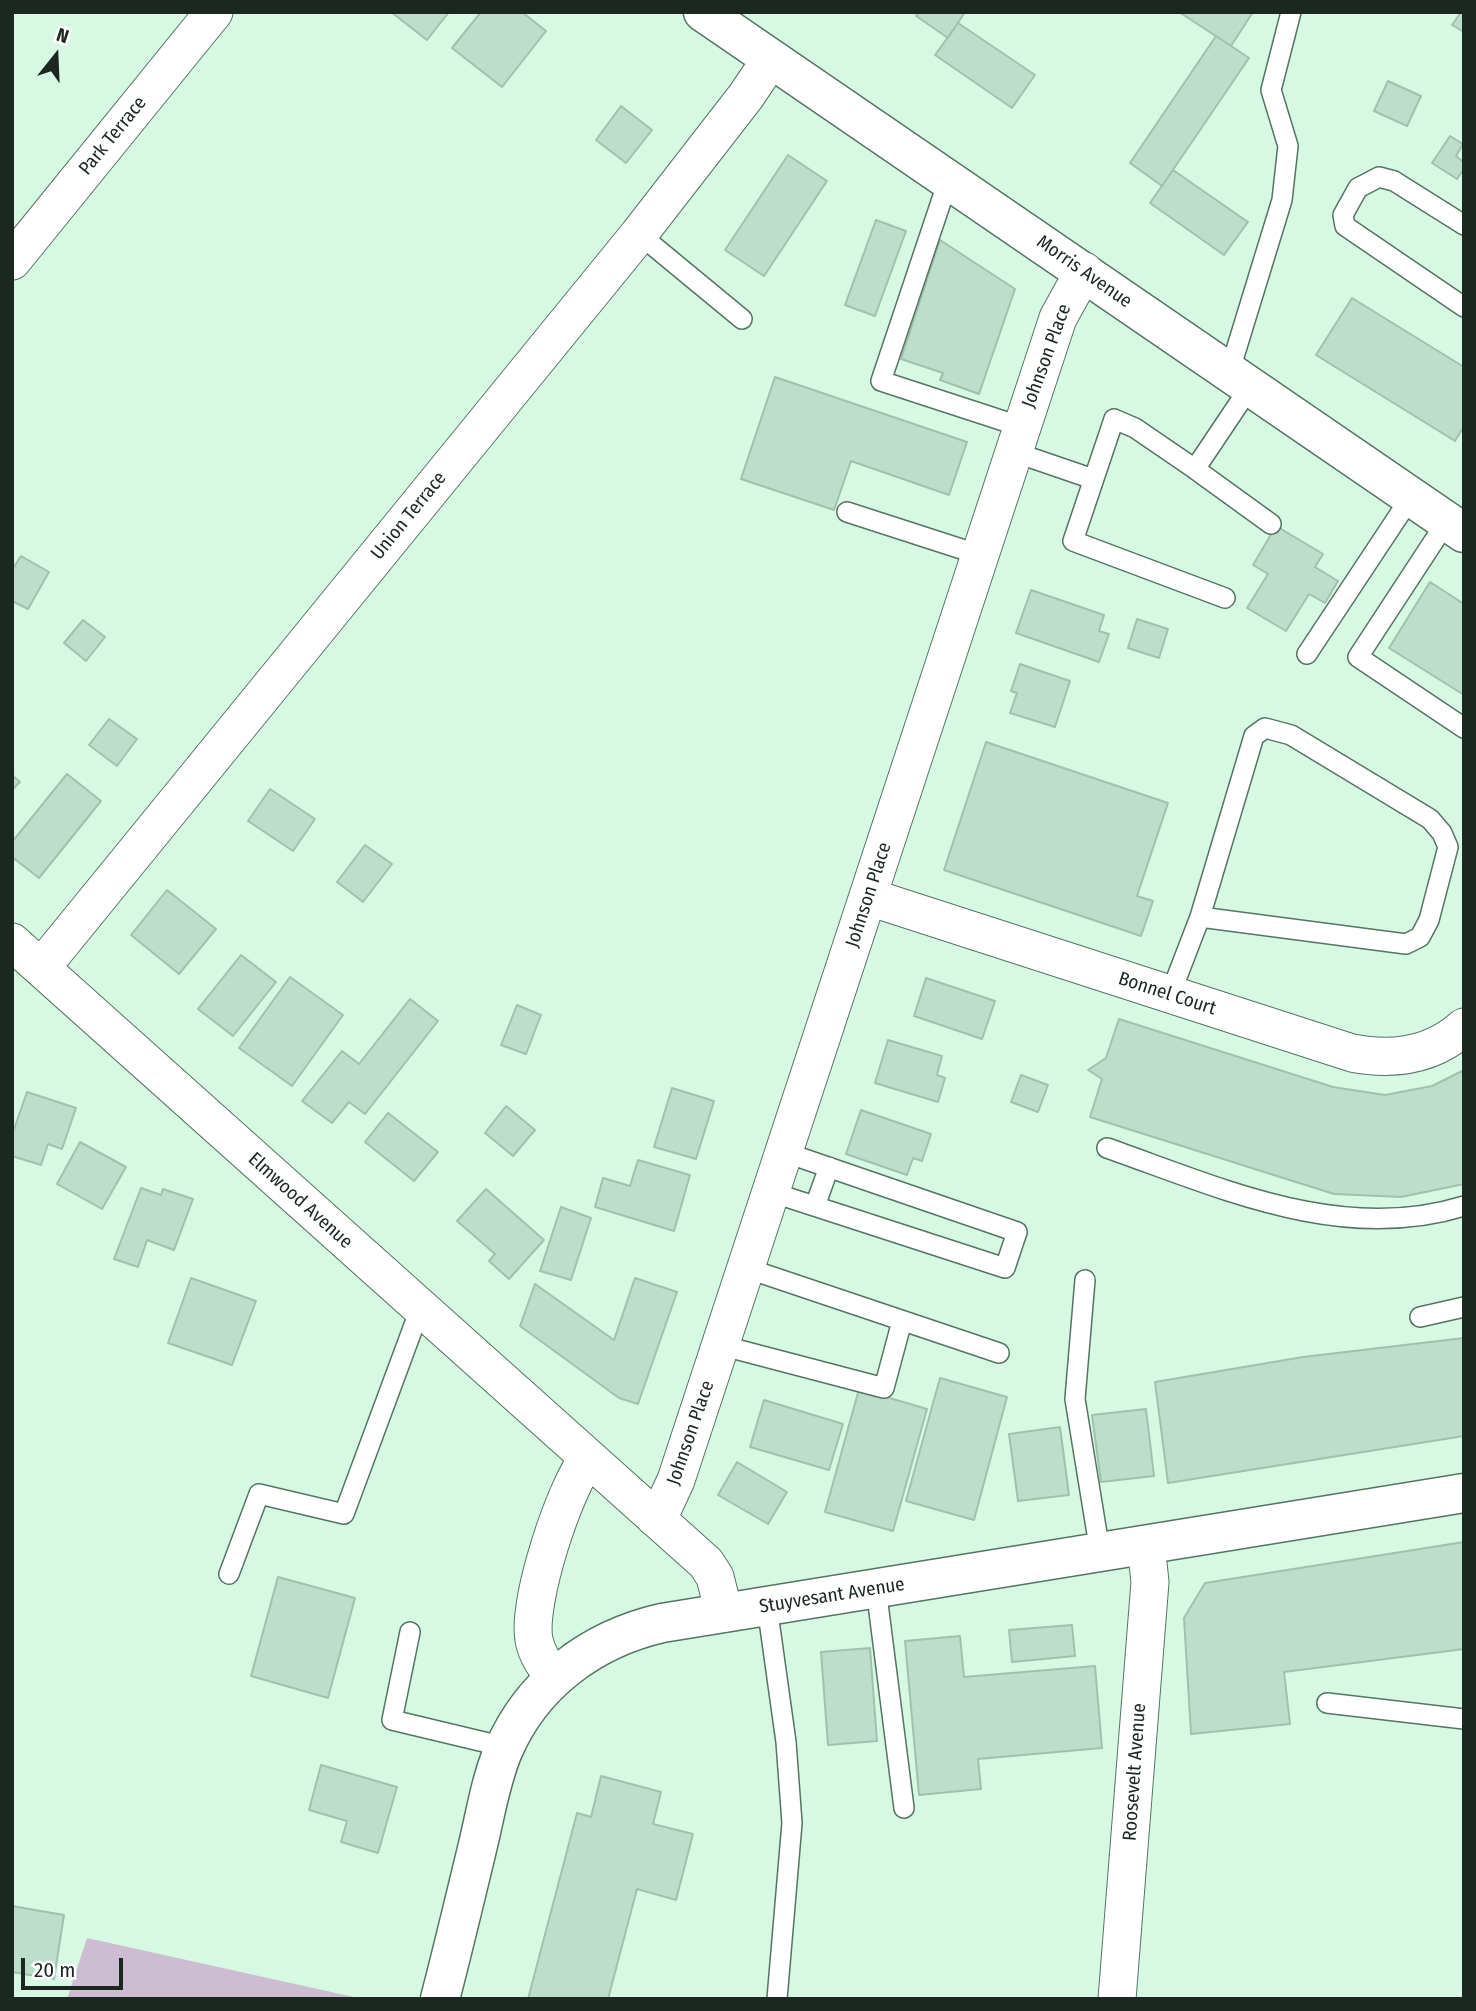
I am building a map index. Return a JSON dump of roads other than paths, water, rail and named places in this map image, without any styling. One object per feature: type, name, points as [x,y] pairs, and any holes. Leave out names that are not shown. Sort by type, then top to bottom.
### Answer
[{"type":"main road","name":"Morris Avenue","points":[[703,12],[1455,527]]},
{"type":"main road","name":"Stuyvesant Avenue","points":[[440,1999],[505,1746],[524,1713],[555,1678],[594,1647],[615,1637],[662,1623],[1464,1493]]},
{"type":"street","name":"Park Terrace","points":[[12,261],[214,12]]},
{"type":"street","name":"Union Terrace","points":[[41,968],[639,234],[746,96],[771,59]]},
{"type":"street","name":"Johnson Place","points":[[655,1518],[676,1480],[1058,318],[1084,271]]},
{"type":"street","name":"Bonnel Court","points":[[869,897],[1328,1046],[1374,1058],[1405,1055],[1436,1047],[1464,1027]]},
{"type":"street","name":"Elmwood Avenue","points":[[12,942],[706,1563],[715,1577],[724,1613]]},
{"type":"street","points":[[555,1678],[537,1651],[534,1619],[564,1501],[587,1458]]},
{"type":"street","name":"Roosevelt Avenue","points":[[1117,1999],[1150,1583],[1146,1545]]},
{"type":"lane","points":[[1195,469],[1239,380],[1282,200],[1288,146],[1271,90],[1291,12]]},
{"type":"lane","points":[[1464,225],[1394,181],[1380,177],[1359,188],[1343,215],[1345,226],[1464,307]]},
{"type":"lane","points":[[949,178],[881,381],[1018,440],[1093,479]]},
{"type":"lane","points":[[639,234],[742,319]]},
{"type":"lane","points":[[1225,598],[1073,541],[1114,419],[1135,428],[1271,524]]},
{"type":"lane","points":[[1307,654],[1411,497]]},
{"type":"lane","points":[[847,512],[980,555]]},
{"type":"lane","points":[[1455,527],[1358,657],[1464,728]]},
{"type":"lane","points":[[1170,995],[1200,917],[1254,736],[1265,728],[1291,735],[1430,819],[1442,832],[1448,847],[1429,920],[1420,937],[1406,944],[1200,917]]},
{"type":"lane","points":[[1107,1149],[1271,1206],[1321,1216],[1431,1216],[1464,1206]]},
{"type":"lane","points":[[771,1192],[1005,1268],[1017,1232],[784,1152]]},
{"type":"lane","points":[[815,1206],[829,1167]]},
{"type":"lane","points":[[746,1268],[999,1353]]},
{"type":"lane","points":[[1085,1280],[1075,1399],[1100,1552]]},
{"type":"lane","points":[[1420,1317],[1464,1307]]},
{"type":"lane","points":[[229,1574],[259,1494],[344,1514],[420,1309]]},
{"type":"lane","points":[[720,1345],[884,1388],[902,1321]]},
{"type":"lane","points":[[876,1588],[904,1808]]},
{"type":"lane","points":[[767,1606],[786,1742],[792,1823],[777,1999]]},
{"type":"lane","points":[[410,1633],[391,1720],[505,1746]]},
{"type":"lane","points":[[1327,1703],[1464,1719]]}]
